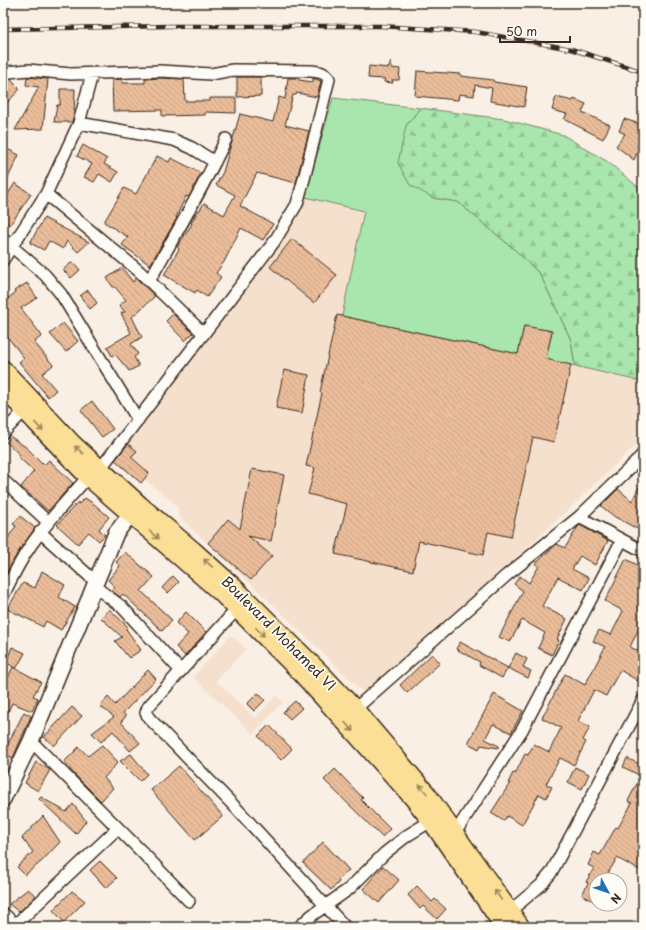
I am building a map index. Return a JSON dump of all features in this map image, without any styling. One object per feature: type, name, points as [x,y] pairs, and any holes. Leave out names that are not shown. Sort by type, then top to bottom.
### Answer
[{"type":"main road","name":"Boulevard Mohamed VI","points":[[3,369],[73,444],[94,473]]},
{"type":"main road","name":"Boulevard Mohamed VI","points":[[3,388],[24,411],[135,510],[220,592],[394,765],[427,794],[455,833],[507,920]]},
{"type":"main road","name":"Boulevard Mohamed VI","points":[[135,510],[194,550],[233,586],[325,677],[355,710],[431,821],[507,920],[521,927]]},
{"type":"street","points":[[3,75],[9,72],[28,70],[71,74],[160,71],[211,74],[233,70],[323,72],[329,79],[297,204],[274,242],[138,420],[94,473],[40,532],[23,558],[3,596]]},
{"type":"street","points":[[3,260],[46,194],[79,123],[92,74]]},
{"type":"street","points":[[79,123],[174,140],[192,148],[215,162]]},
{"type":"street","points":[[149,281],[215,162],[226,139]]},
{"type":"street","points":[[46,194],[110,246],[204,334]]},
{"type":"street","points":[[3,239],[45,275],[61,294],[138,420]]},
{"type":"street","points":[[3,433],[24,411]]},
{"type":"street","points":[[355,710],[507,575],[579,517],[643,454]]},
{"type":"street","points":[[3,480],[48,522]]},
{"type":"street","points":[[3,799],[31,741],[116,534],[135,510]]},
{"type":"street","points":[[579,517],[643,551]]},
{"type":"street","points":[[40,532],[95,584],[122,607],[181,671]]},
{"type":"street","points":[[455,833],[522,730],[622,540]]},
{"type":"street","points":[[237,609],[148,707],[146,713],[149,718],[237,808],[325,906],[346,927]]},
{"type":"street","points":[[507,920],[551,874],[643,700]]},
{"type":"street","points":[[31,741],[188,901]]},
{"type":"street","points":[[299,927],[349,889],[385,853],[408,835],[431,821]]},
{"type":"street","points":[[3,913],[16,926],[118,828]]},
{"type":"shaded area","points":[[305,197],[364,211],[342,316],[546,359],[643,382],[643,438],[567,511],[365,694],[266,598],[179,517],[178,508],[173,502],[144,479],[141,483],[113,458],[260,268],[304,207]]},
{"type":"shaded area","points":[[231,635],[246,649],[216,681],[255,718],[276,696],[283,702],[253,734],[193,677]]},
{"type":"green space","points":[[333,98],[420,108],[406,126],[433,198],[458,202],[515,250],[540,274],[571,340],[575,366],[546,359],[552,331],[524,326],[518,354],[342,316],[364,211],[305,197]]},
{"type":"green space","points":[[420,108],[504,119],[563,135],[608,162],[643,191],[643,382],[575,366],[571,340],[540,274],[515,250],[458,202],[433,198],[410,185],[398,163],[406,126]]},
{"type":"building","points":[[391,61],[392,68],[400,69],[399,80],[392,80],[393,83],[384,82],[385,79],[368,78],[369,66],[389,68]]},
{"type":"building","points":[[417,71],[461,74],[461,76],[493,80],[494,82],[527,87],[524,107],[490,101],[492,88],[475,85],[474,96],[459,94],[458,100],[415,96]]},
{"type":"building","points":[[27,77],[48,79],[43,129],[15,130],[39,87],[26,85]]},
{"type":"building","points":[[237,77],[261,77],[261,96],[237,97]]},
{"type":"building","points":[[288,78],[299,78],[299,80],[313,82],[313,78],[321,81],[317,97],[297,93],[296,95],[293,95],[285,125],[309,131],[296,183],[257,173],[240,206],[273,224],[263,240],[241,228],[224,262],[216,273],[221,277],[207,297],[197,290],[195,293],[164,275],[179,249],[177,247],[204,203],[224,215],[235,195],[216,185],[223,172],[240,114],[273,122],[279,97],[285,99]]},
{"type":"building","points":[[10,79],[20,89],[3,107],[3,84]]},
{"type":"building","points":[[122,79],[122,83],[145,83],[145,79],[184,79],[185,101],[210,101],[210,98],[236,98],[236,113],[205,112],[205,115],[162,116],[162,110],[113,111],[112,80]]},
{"type":"building","points":[[60,89],[75,89],[74,114],[72,122],[54,122],[57,105],[60,105]]},
{"type":"building","points":[[556,97],[573,101],[574,99],[586,104],[582,112],[610,125],[603,139],[564,119],[567,114],[552,110]]},
{"type":"building","points":[[624,119],[643,125],[643,132],[637,147],[639,148],[634,160],[616,146],[625,134],[619,131]]},
{"type":"building","points":[[83,145],[107,159],[104,164],[118,172],[112,182],[99,174],[94,182],[84,177],[92,164],[77,156]]},
{"type":"building","points":[[3,147],[19,155],[3,188]]},
{"type":"building","points":[[157,156],[169,162],[171,158],[201,173],[189,197],[186,196],[176,217],[177,218],[150,265],[122,245],[128,237],[104,222],[124,188],[136,194]]},
{"type":"building","points":[[15,183],[31,194],[10,225],[3,221],[3,202]]},
{"type":"building","points":[[44,218],[89,242],[78,252],[67,241],[63,249],[49,241],[44,250],[30,243]]},
{"type":"building","points":[[292,239],[337,275],[314,303],[270,267]]},
{"type":"building","points":[[71,263],[74,263],[80,270],[71,278],[63,270]]},
{"type":"building","points":[[122,268],[133,282],[136,278],[155,296],[132,317],[142,337],[131,344],[138,354],[134,357],[139,366],[129,371],[115,354],[112,356],[107,347],[131,333],[121,313],[125,312],[119,305],[126,300],[115,287],[113,287],[107,278]]},
{"type":"building","points":[[27,283],[37,298],[21,308],[42,336],[34,342],[53,365],[42,374],[56,390],[48,397],[19,362],[24,358],[3,331],[3,302],[15,293],[14,291]]},
{"type":"building","points":[[88,290],[97,303],[90,309],[80,296]]},
{"type":"building","points":[[173,314],[193,333],[185,341],[166,321]]},
{"type":"building","points":[[337,315],[518,354],[524,326],[552,331],[546,359],[571,365],[554,442],[533,437],[511,537],[488,532],[483,555],[419,541],[413,571],[335,554],[347,504],[308,494],[315,468],[306,466]]},
{"type":"building","points":[[63,323],[78,341],[66,352],[50,334]]},
{"type":"building","points":[[284,370],[309,375],[302,413],[276,408]]},
{"type":"building","points":[[92,401],[113,429],[102,437],[81,410]]},
{"type":"building","points":[[11,437],[27,448],[44,465],[49,460],[73,483],[48,511],[21,487],[34,471],[18,457],[20,455],[6,442]]},
{"type":"building","points":[[128,444],[137,451],[131,457],[149,473],[141,483],[115,460]]},
{"type":"building","points":[[252,469],[284,475],[271,541],[248,536],[272,556],[251,580],[208,543],[228,519],[240,529]]},
{"type":"building","points":[[643,479],[643,532],[615,517],[601,506],[618,489],[632,501]]},
{"type":"building","points":[[85,498],[109,517],[99,529],[105,535],[99,541],[89,532],[78,544],[57,525],[78,502],[79,504]]},
{"type":"building","points":[[20,516],[35,528],[17,554],[3,579],[3,545],[16,526],[13,524]]},
{"type":"building","points":[[580,525],[608,541],[595,565],[580,556],[572,569],[589,578],[583,590],[558,577],[542,606],[567,619],[557,639],[559,640],[552,655],[538,648],[545,633],[522,620],[510,642],[499,637],[523,591],[514,584],[520,576],[529,583],[539,566],[535,564],[557,544],[565,548]]},
{"type":"building","points":[[125,552],[154,577],[141,591],[172,620],[162,631],[123,594],[120,597],[112,591],[115,587],[108,580],[120,566],[116,562]]},
{"type":"building","points":[[626,559],[643,568],[643,615],[640,621],[642,622],[630,647],[643,653],[643,672],[638,681],[620,670],[606,696],[594,690],[578,721],[590,727],[583,740],[586,742],[574,765],[560,758],[546,784],[552,787],[546,798],[539,794],[522,825],[507,816],[504,821],[491,813],[510,783],[508,783],[513,773],[515,774],[525,754],[528,755],[534,744],[549,752],[561,728],[542,718],[565,674],[585,685],[605,647],[593,641],[599,630],[611,635],[623,611],[605,601]]},
{"type":"building","points":[[42,571],[65,585],[59,597],[75,607],[61,630],[46,621],[43,627],[7,609],[23,583],[35,588]]},
{"type":"building","points":[[173,576],[179,582],[168,593],[162,588]]},
{"type":"building","points":[[109,609],[128,627],[126,629],[141,650],[129,658],[115,641],[122,637],[101,618]]},
{"type":"building","points":[[186,612],[206,632],[185,656],[176,647],[188,634],[176,623]]},
{"type":"building","points":[[460,642],[508,668],[502,678],[479,665],[480,662],[456,649]]},
{"type":"building","points":[[12,647],[25,653],[16,669],[6,662]]},
{"type":"building","points":[[516,653],[527,659],[523,667],[531,671],[528,678],[508,668]]},
{"type":"building","points":[[432,654],[440,663],[407,693],[400,685]]},
{"type":"building","points":[[13,667],[41,682],[33,696],[38,698],[32,711],[12,703],[3,723],[3,688]]},
{"type":"building","points":[[148,670],[156,679],[123,713],[126,716],[121,722],[140,743],[130,751],[113,731],[101,742],[92,733],[114,717],[100,706],[108,697],[115,705]]},
{"type":"building","points":[[258,693],[265,700],[254,711],[247,704]]},
{"type":"building","points":[[494,694],[523,711],[511,733],[493,724],[485,739],[499,746],[498,748],[481,745],[479,749],[468,743]]},
{"type":"building","points":[[295,701],[302,708],[290,719],[283,712]]},
{"type":"building","points":[[72,707],[82,716],[54,746],[44,737]]},
{"type":"building","points":[[24,712],[31,716],[13,758],[3,754]]},
{"type":"building","points":[[269,725],[292,749],[281,760],[258,736]]},
{"type":"building","points":[[102,745],[118,762],[104,778],[113,788],[101,801],[64,762],[79,747],[88,756]]},
{"type":"building","points":[[131,754],[147,774],[140,781],[120,761]]},
{"type":"building","points":[[627,758],[643,766],[643,872],[617,858],[609,872],[592,872],[594,868],[588,865],[594,852],[600,855],[616,827],[618,828],[632,803],[628,801],[641,776],[623,767]]},
{"type":"building","points":[[36,762],[50,770],[38,791],[25,783]]},
{"type":"building","points":[[179,766],[223,816],[195,840],[151,790]]},
{"type":"building","points":[[575,767],[589,774],[582,789],[568,782]]},
{"type":"building","points":[[335,769],[363,798],[361,800],[390,829],[382,837],[324,780]]},
{"type":"building","points":[[41,797],[66,812],[73,804],[86,821],[76,834],[39,799]]},
{"type":"building","points":[[43,816],[60,842],[42,861],[25,875],[17,867],[33,852],[22,838]]},
{"type":"building","points":[[323,842],[349,870],[338,880],[339,882],[331,890],[303,863]]},
{"type":"building","points":[[100,861],[117,878],[106,888],[90,870]]},
{"type":"building","points":[[383,866],[399,880],[379,903],[363,889]]},
{"type":"building","points":[[588,883],[588,898],[582,895]]},
{"type":"building","points":[[417,886],[432,902],[435,899],[446,909],[437,919],[423,906],[420,909],[408,895]]},
{"type":"building","points":[[28,889],[36,896],[19,912],[9,904]]},
{"type":"building","points":[[72,891],[85,901],[64,922],[53,910]]},
{"type":"railway","points":[[3,29],[170,26],[380,26],[476,32],[571,49],[643,72]]}]
